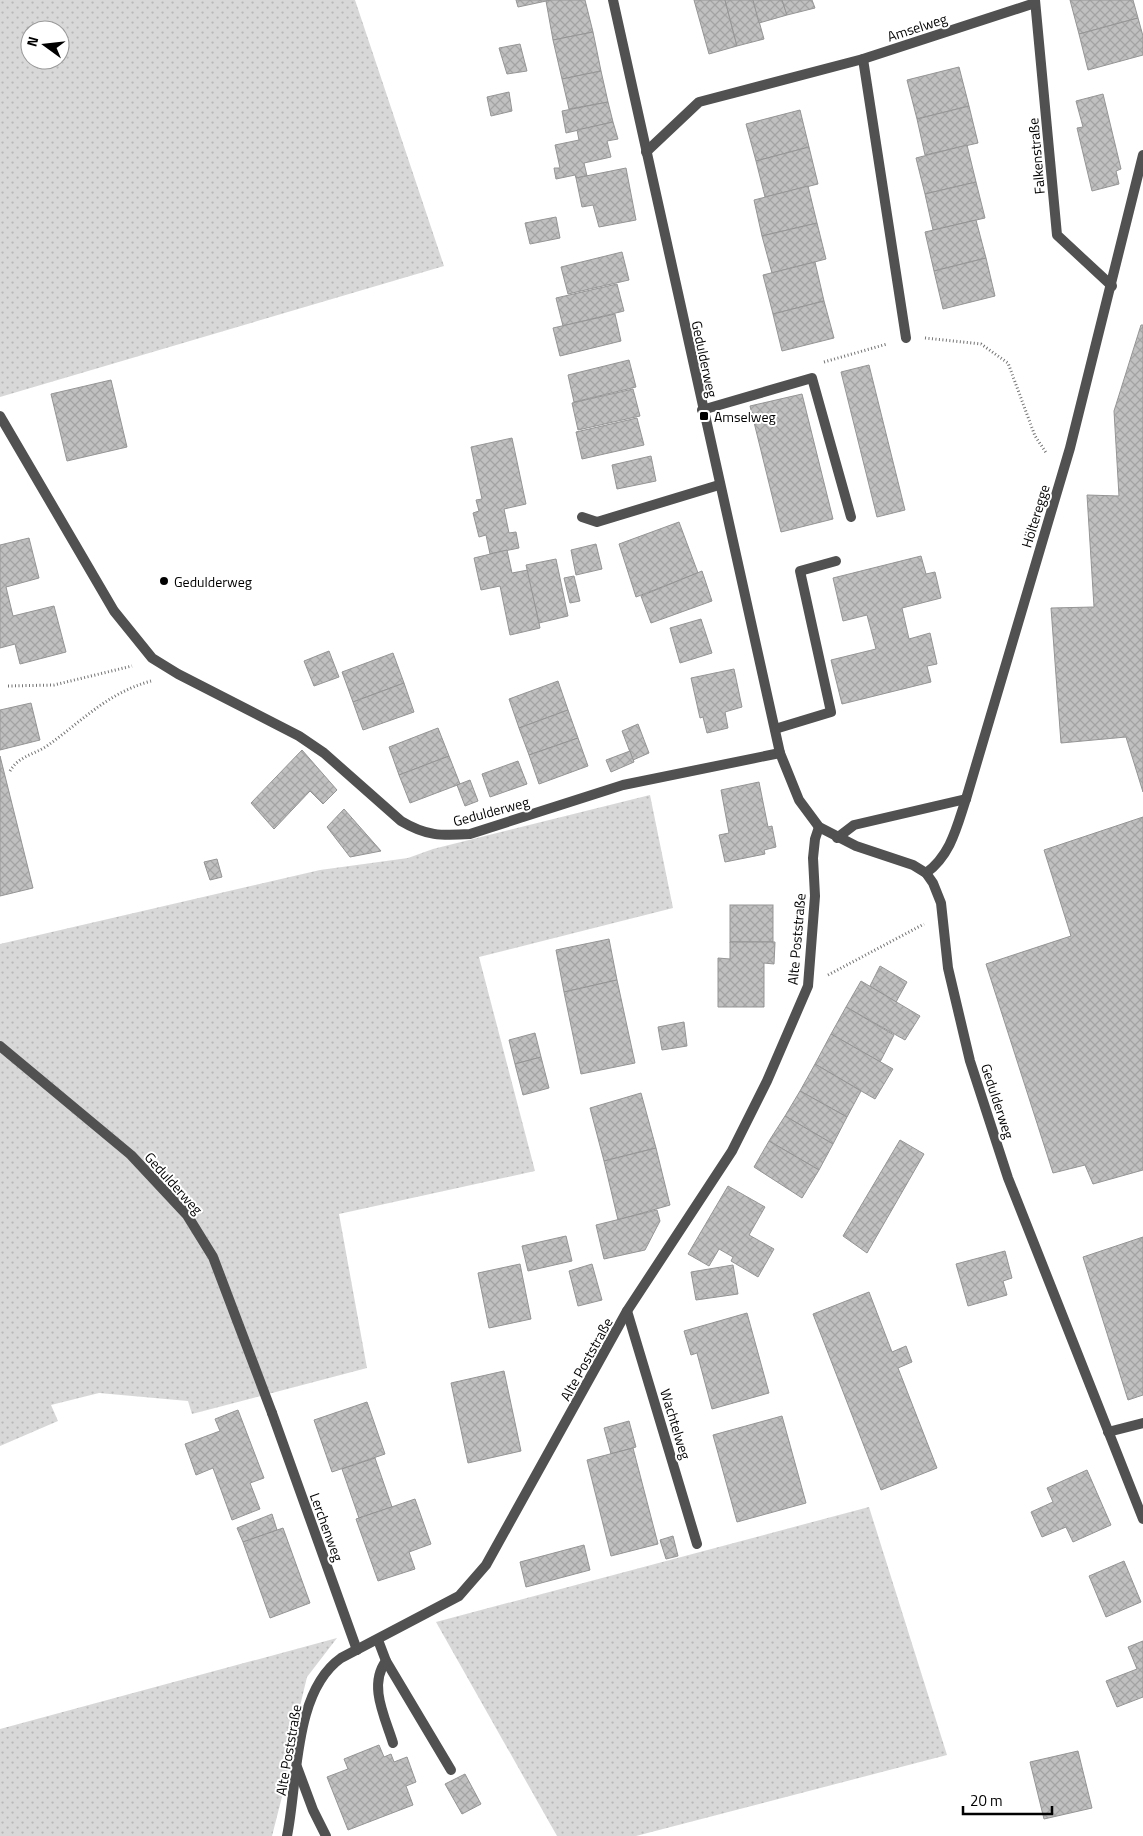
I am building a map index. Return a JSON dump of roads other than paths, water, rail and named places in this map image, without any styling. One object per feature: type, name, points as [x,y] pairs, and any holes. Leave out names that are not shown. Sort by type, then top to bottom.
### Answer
[{"type":"street","name":"Gedulderweg","points":[[613,0],[702,410],[780,753],[799,800],[819,827],[837,838],[900,859],[926,873],[937,892],[943,915],[948,968],[970,1060],[1008,1178],[1143,1519]]},
{"type":"street","name":"Amselweg","points":[[646,152],[699,102],[863,59],[1035,1]]},
{"type":"street","name":"Falkenstraße","points":[[1035,1],[1057,235],[1112,286]]},
{"type":"street","points":[[863,59],[906,338]]},
{"type":"street","name":"Hölteregge","points":[[926,873],[935,867],[950,846],[966,799],[1062,475],[1112,286],[1143,155]]},
{"type":"street","points":[[702,410],[812,378],[851,517]]},
{"type":"street","name":"Gedulderweg","points":[[0,416],[114,611],[152,658],[178,674],[299,736],[324,753],[401,821],[430,834],[446,836],[470,834],[623,785],[780,753]]},
{"type":"street","points":[[582,517],[598,522],[719,484]]},
{"type":"street","points":[[775,729],[831,712],[800,571],[836,561]]},
{"type":"street","points":[[837,838],[854,825],[966,799]]},
{"type":"street","name":"Alte Poststraße","points":[[287,1836],[297,1767],[308,1712],[320,1680],[330,1666],[459,1596],[486,1566],[628,1311],[732,1151],[767,1081],[808,986],[815,896],[813,858],[819,827]]},
{"type":"street","name":"Gedulderweg","points":[[0,1046],[131,1155],[187,1215],[213,1257],[272,1413]]},
{"type":"street","name":"Wachtelweg","points":[[628,1311],[697,1544]]},
{"type":"street","name":"Lerchenweg","points":[[272,1413],[357,1650]]},
{"type":"street","points":[[1108,1432],[1143,1423]]},
{"type":"street","points":[[378,1640],[386,1661],[451,1770]]},
{"type":"street","points":[[386,1661],[380,1668],[377,1682],[379,1698],[393,1743]]},
{"type":"street","points":[[297,1767],[313,1810],[326,1836]]},
{"type":"place","name":"Amselweg","points":[[704,416]]},
{"type":"place","name":"Gedulderweg","points":[[164,581]]}]
